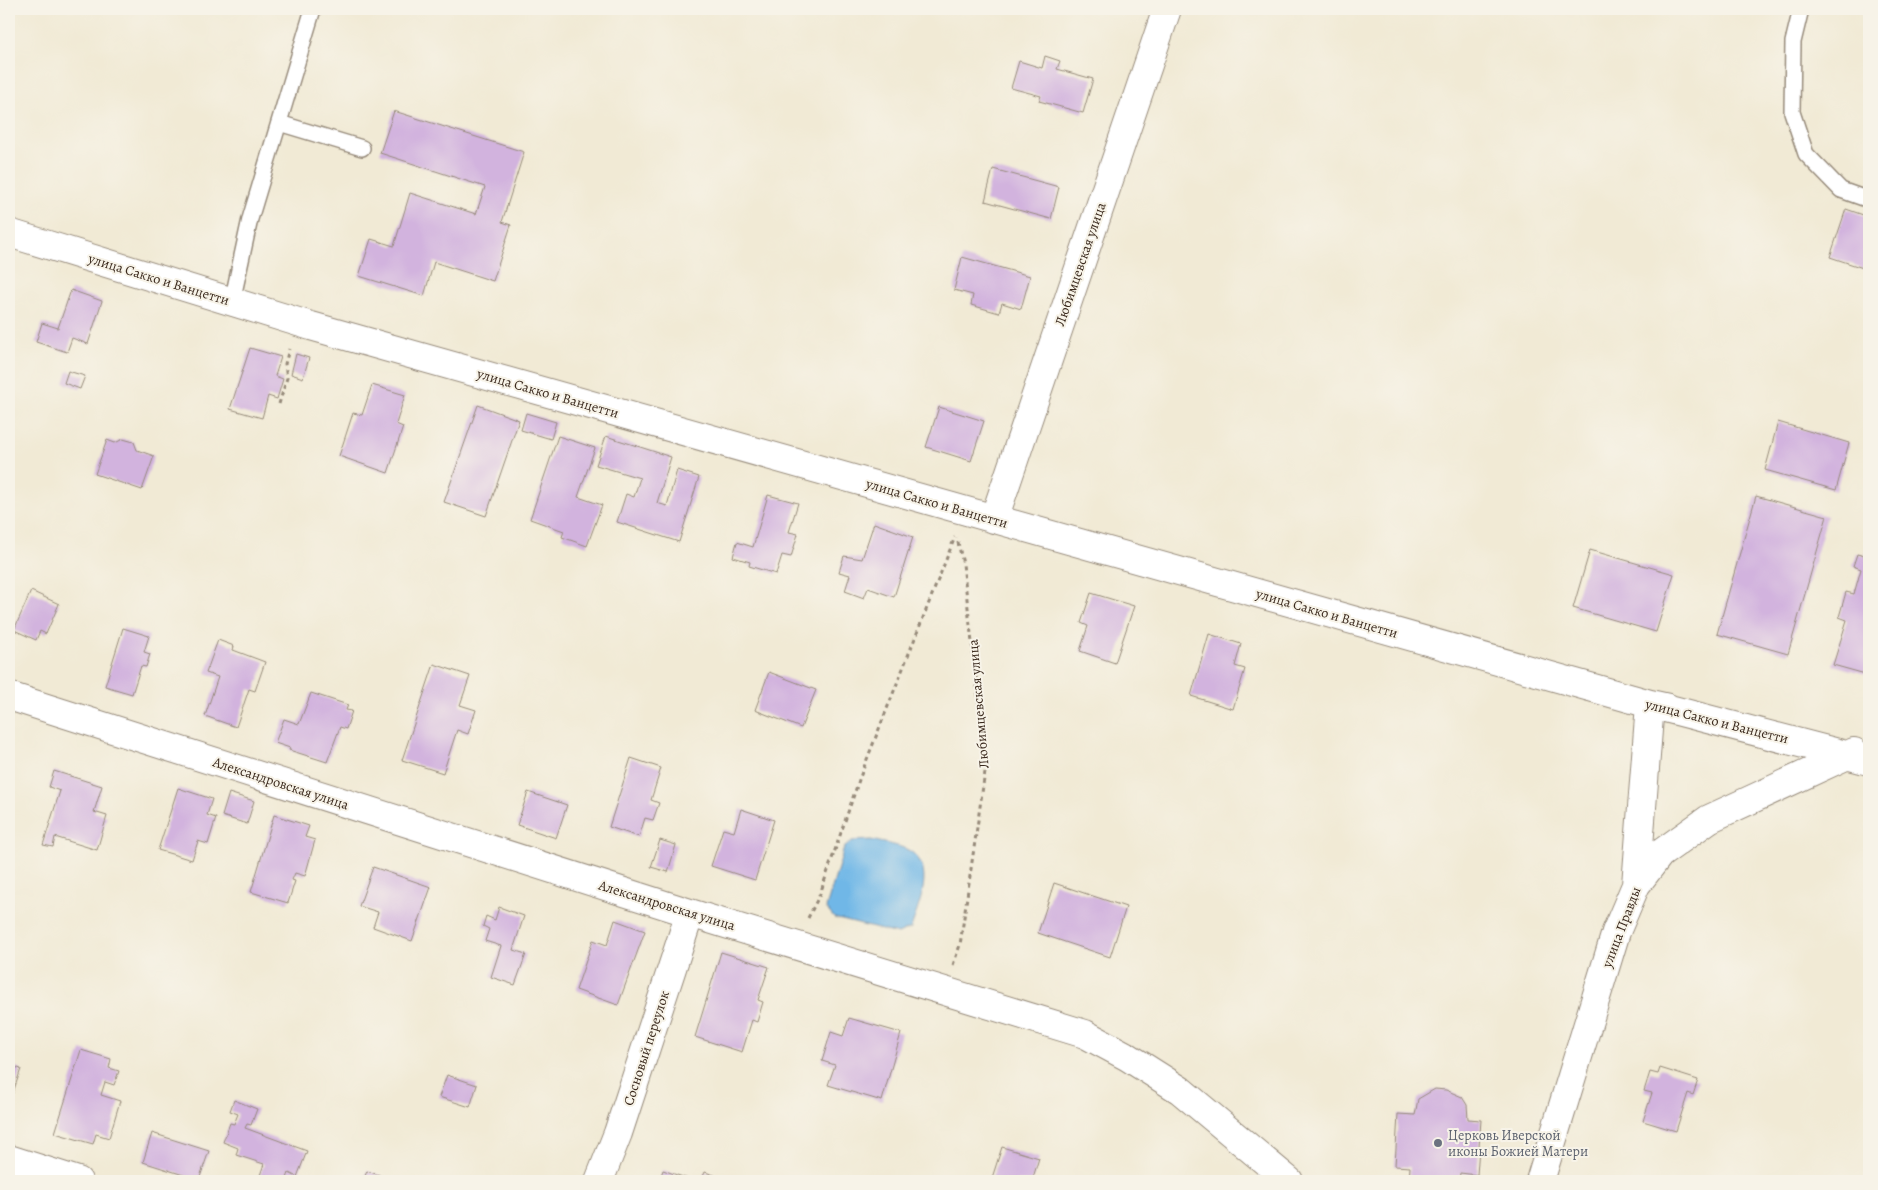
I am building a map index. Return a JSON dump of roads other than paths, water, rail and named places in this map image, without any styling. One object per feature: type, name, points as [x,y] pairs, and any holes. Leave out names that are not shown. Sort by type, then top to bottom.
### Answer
[{"type":"street","name":"Любимцевская улица","points":[[994,519],[1167,9]]},
{"type":"street","name":"улица Сакко и Ванцетти","points":[[9,233],[297,322],[1650,704],[1862,754]]},
{"type":"street","name":"Александровская улица","points":[[9,696],[690,913],[1085,1034],[1128,1057],[1180,1090],[1289,1181]]},
{"type":"street","points":[[1636,885],[1650,704]]},
{"type":"street","name":"улица Правды","points":[[1540,1181],[1616,932],[1636,885],[1660,854],[1709,819],[1862,754]]},
{"type":"street","name":"Сосновый переулок","points":[[598,1181],[618,1134],[690,913]]},
{"type":"street","points":[[9,1159],[78,1181]]},
{"type":"lane","points":[[232,302],[250,219],[313,9]]},
{"type":"lane","points":[[1801,9],[1793,42],[1792,112],[1806,154],[1841,190],[1869,200]]},
{"type":"lane","points":[[278,123],[362,148]]},
{"type":"water","points":[[871,840],[910,851],[918,858],[922,867],[923,887],[911,928],[898,934],[834,918],[826,908],[844,848],[852,841]]},
{"type":"place","name":"Церковь Иверской иконы Божией Матери","points":[[1438,1143]]}]
